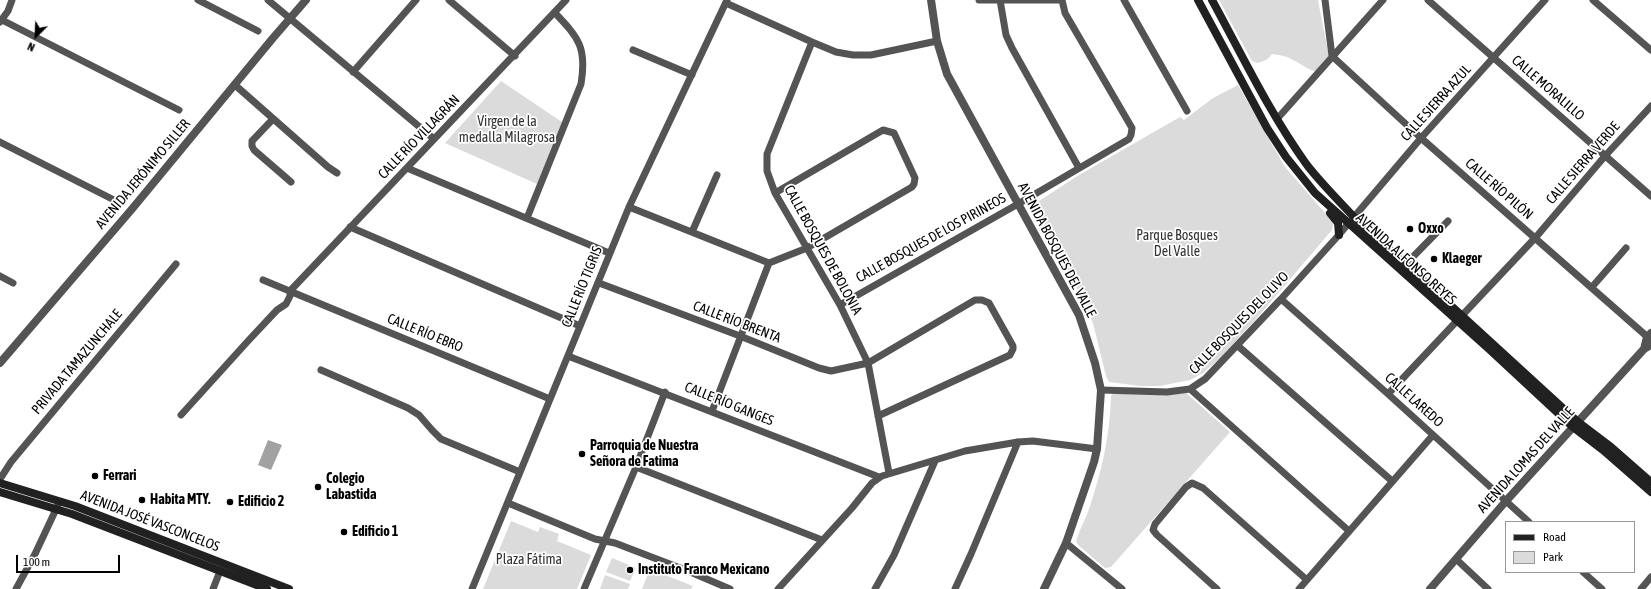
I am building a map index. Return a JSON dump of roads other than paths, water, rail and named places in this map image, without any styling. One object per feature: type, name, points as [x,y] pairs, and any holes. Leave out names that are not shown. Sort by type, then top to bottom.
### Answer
[{"type":"main road","name":"AVENIDA ALFONSO REYES","points":[[1198,0],[1267,128],[1286,157],[1315,193],[1348,224],[1403,267]]},
{"type":"main road","name":"AVENIDA ALFONSO REYES","points":[[1212,0],[1277,119],[1308,165],[1354,217],[1403,267],[1651,492]]},
{"type":"main road","points":[[1315,193],[1338,223],[1339,235]]},
{"type":"main road","name":"AVENIDA ALFONSO REYES","points":[[1576,425],[1611,447],[1651,482]]},
{"type":"main road","name":"AVENIDA JOSÉ VASCONCELOS","points":[[0,483],[289,589]]},
{"type":"main road","name":"AVENIDA JOSÉ VASCONCELOS","points":[[0,492],[58,505],[267,589]]},
{"type":"street","points":[[12,0],[1,21],[179,110]]},
{"type":"street","points":[[198,0],[258,31]]},
{"type":"street","points":[[268,0],[434,139]]},
{"type":"street","name":"AVENIDA JERÓNIMO SILLER","points":[[0,363],[132,210],[306,0]]},
{"type":"street","points":[[353,72],[416,0]]},
{"type":"street","points":[[449,0],[515,56]]},
{"type":"street","name":"CALLE RÍO VILLAGRÁN","points":[[181,415],[248,341],[278,310],[286,304],[290,296],[290,291],[406,168],[515,56],[566,0]]},
{"type":"street","name":"AVENIDA BOSQUES DEL VALLE","points":[[931,0],[937,41],[942,61],[952,84],[1079,315],[1095,363],[1101,390],[1097,449],[1088,482],[1066,543],[1044,589]]},
{"type":"street","points":[[979,0],[1062,0]]},
{"type":"street","points":[[1000,0],[1006,35],[1012,48],[1079,168]]},
{"type":"street","name":"CALLE BOSQUES DE LOS PIRINEOS","points":[[840,305],[1129,139],[1132,128],[1065,13],[1062,0]]},
{"type":"street","points":[[1124,0],[1187,111]]},
{"type":"street","points":[[1325,0],[1332,56]]},
{"type":"street","points":[[1277,119],[1383,0]]},
{"type":"street","name":"CALLE MORALILLO","points":[[1428,0],[1651,196]]},
{"type":"street","name":"CALLE SIERRA AZUL","points":[[1348,224],[1421,138],[1545,0]]},
{"type":"street","points":[[1593,0],[1651,50]]},
{"type":"street","points":[[727,1],[836,52],[853,55],[879,53],[937,41]]},
{"type":"street","name":"CALLE RÍO TIGRIS","points":[[472,589],[599,283],[609,253],[629,207],[727,1]]},
{"type":"street","points":[[527,218],[581,84],[583,72],[583,60],[578,41],[573,32],[555,13]]},
{"type":"street","name":"CALLE BOSQUES DE BOLONIA","points":[[812,42],[768,154],[767,171],[775,193],[840,305],[868,363],[889,473]]},
{"type":"street","points":[[634,50],[692,75]]},
{"type":"street","name":"CALLE RÍO PILÓN","points":[[1332,56],[1421,138],[1592,287],[1649,341]]},
{"type":"street","points":[[235,85],[328,167],[337,173]]},
{"type":"street","name":"CALLE SIERRA VERDE","points":[[1388,394],[1536,237],[1651,106]]},
{"type":"street","points":[[273,119],[252,141],[252,146],[254,150],[291,182]]},
{"type":"street","points":[[629,207],[769,262],[807,248],[914,184],[914,175],[894,134],[887,130],[881,131],[775,193]]},
{"type":"street","points":[[0,142],[116,201]]},
{"type":"street","points":[[406,168],[609,253]]},
{"type":"street","points":[[692,232],[717,175]]},
{"type":"street","points":[[1403,267],[1448,221]]},
{"type":"street","name":"CALLE BOSQUES DEL OLIVO","points":[[1101,390],[1167,392],[1190,389],[1205,379],[1238,346],[1348,224]]},
{"type":"street","points":[[350,227],[580,326]]},
{"type":"street","points":[[1592,287],[1626,248]]},
{"type":"street","points":[[712,411],[769,262]]},
{"type":"street","name":"PRIVADA TAMAZUNCHALE","points":[[0,479],[11,462],[176,264]]},
{"type":"street","points":[[0,276],[13,284]]},
{"type":"street","name":"CALLE RÍO EBRO","points":[[262,280],[550,399]]},
{"type":"street","name":"CALLE RÍO BRENTA","points":[[599,283],[825,370],[836,370],[868,363],[975,300],[978,299],[989,303],[1013,346],[1012,353],[1008,357],[878,416]]},
{"type":"street","name":"CALLE LAREDO","points":[[1281,299],[1527,521]]},
{"type":"street","name":"AVENIDA LOMAS DEL VALLE","points":[[1430,589],[1506,501],[1576,425],[1649,341]]},
{"type":"street","points":[[1238,346],[1392,481]]},
{"type":"street","name":"CALLE RÍO GANGES","points":[[568,356],[665,392],[879,477]]},
{"type":"street","points":[[321,370],[414,411],[424,419],[436,435],[445,441],[520,472]]},
{"type":"street","points":[[1190,389],[1349,531]]},
{"type":"street","points":[[584,589],[636,467],[665,392]]},
{"type":"street","points":[[1299,589],[1433,435]]},
{"type":"street","points":[[778,589],[852,508],[872,482],[879,477],[965,451],[1018,442],[1033,441],[1097,449]]},
{"type":"street","points":[[955,589],[1018,442]]},
{"type":"street","points":[[875,589],[894,555],[935,461]]},
{"type":"street","points":[[636,467],[822,540]]},
{"type":"street","points":[[1217,589],[1157,535],[1154,530],[1154,524],[1186,487],[1192,483],[1202,488],[1307,580]]},
{"type":"street","points":[[508,503],[595,539],[615,543],[730,589]]},
{"type":"street","points":[[16,589],[35,554],[58,505]]},
{"type":"street","points":[[1066,543],[1122,589]]},
{"type":"street","points":[[1456,559],[1488,589]]},
{"type":"street","points":[[212,589],[220,571]]},
{"type":"street","points":[[1584,573],[1602,589]]},
{"type":"street","points":[[1641,589],[1651,577]]},
{"type":"place","name":"Oxxo","points":[[1410,229]]},
{"type":"place","name":"Klaeger","points":[[1434,259]]},
{"type":"place","name":"Parroquia de Nuestra Señora de Fatima","points":[[582,454]]},
{"type":"place","name":"Ferrari","points":[[95,476]]},
{"type":"place","name":"Colegio Labastida","points":[[318,487]]},
{"type":"place","name":"Habita MTY.","points":[[142,500]]},
{"type":"place","name":"Edificio 2","points":[[230,502]]},
{"type":"place","name":"Edificio 1","points":[[344,532]]},
{"type":"place","name":"Instituto Franco Mexicano","points":[[630,570]]},
{"type":"park label","name":"Virgen de la medalla Milagrosa","points":[[507,130]]},
{"type":"park label","name":"Parque Bosques Del Valle","points":[[1177,244]]},
{"type":"park label","name":"Plaza Fátima","points":[[529,560]]}]
